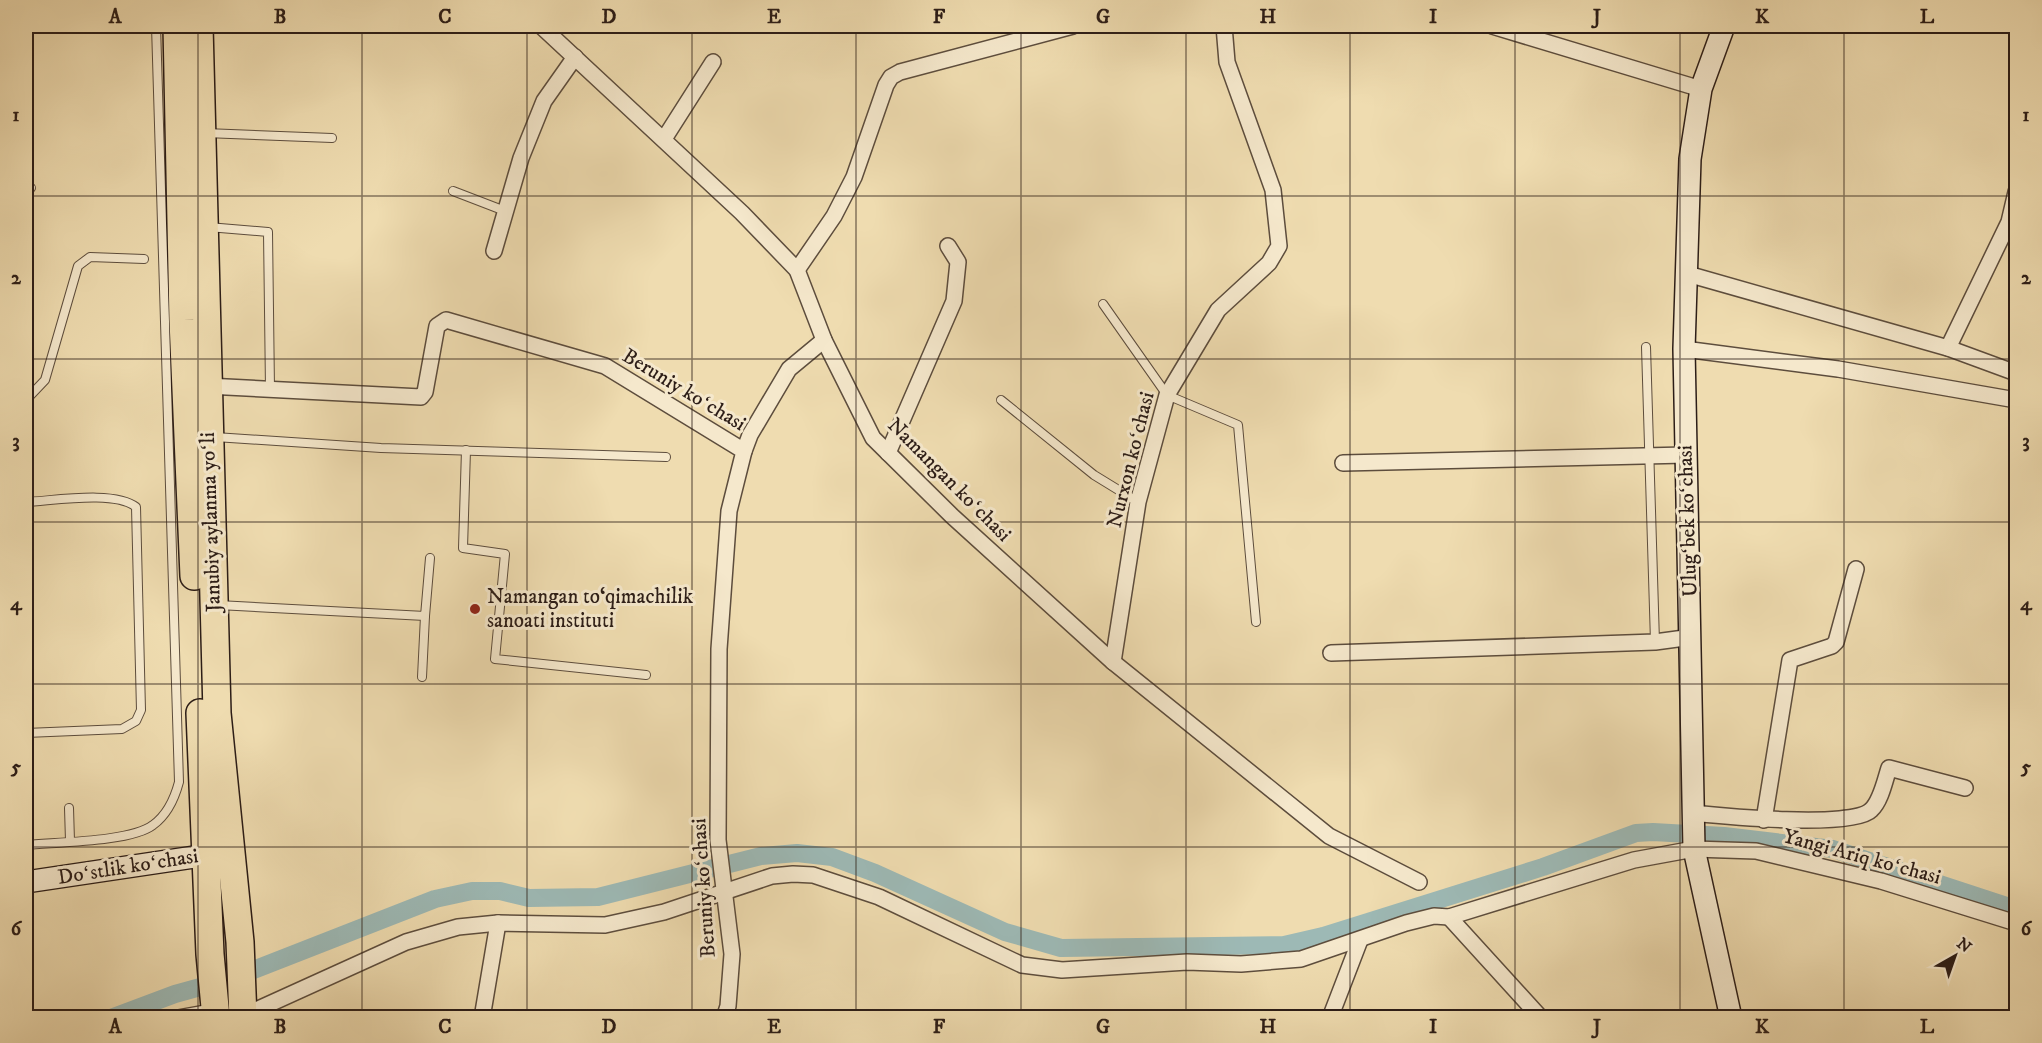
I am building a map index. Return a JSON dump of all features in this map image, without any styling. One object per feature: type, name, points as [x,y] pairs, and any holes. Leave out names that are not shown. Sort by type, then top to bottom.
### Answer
[{"type":"highway","name":"Janubiy aylanma yoʻli","points":[[177,26],[183,320],[219,853],[240,942],[244,1010]]},
{"type":"highway","name":"Janubiy aylanma yoʻli","points":[[199,26],[219,853],[210,954],[217,1014]]},
{"type":"street","name":"Namangan koʻchasi","points":[[542,26],[742,213],[797,270],[824,340],[859,415],[873,438],[952,516],[1113,662],[1329,836],[1419,882]]},
{"type":"street","points":[[797,270],[834,216],[854,177],[886,85],[891,77],[900,72],[1073,26]]},
{"type":"street","name":"Nurxon koʻchasi","points":[[1113,662],[1138,502],[1167,395],[1218,310],[1269,263],[1279,246],[1273,190],[1227,62],[1224,26]]},
{"type":"street","points":[[1492,26],[1701,89]]},
{"type":"street","name":"Ulugʻbek koʻchasi","points":[[1724,26],[1701,89],[1690,159],[1684,273],[1684,349],[1692,637],[1694,849],[1731,1017]]},
{"type":"street","points":[[494,251],[521,158],[544,101],[575,57]]},
{"type":"street","points":[[664,139],[713,62]]},
{"type":"street","points":[[1948,348],[2012,223],[2016,192]]},
{"type":"street","points":[[888,453],[954,302],[958,262],[948,246]]},
{"type":"street","points":[[1684,273],[1948,348],[2016,373]]},
{"type":"street","name":"Beruniy koʻchasi","points":[[207,386],[421,397],[425,392],[437,326],[446,320],[605,366],[744,451],[729,511],[719,649],[718,840],[732,954],[728,1006],[724,1017]]},
{"type":"street","points":[[744,451],[750,435],[789,369],[824,340]]},
{"type":"street","points":[[1684,349],[1838,369],[2016,400]]},
{"type":"street","points":[[1343,464],[1686,455]]},
{"type":"street","points":[[1764,820],[1790,660],[1832,646],[1836,642],[1856,569]]},
{"type":"street","points":[[1331,653],[1655,642],[1692,637]]},
{"type":"street","points":[[1692,813],[1764,820],[1855,818],[1864,815],[1875,805],[1889,768],[1965,788]]},
{"type":"street","name":"Yangi Ariq koʻchasi","points":[[244,1010],[406,942],[458,927],[498,923],[605,925],[664,912],[725,886],[772,876],[813,875],[879,897],[1022,965],[1062,970],[1187,962],[1241,964],[1301,959],[1434,916],[1449,918],[1634,860],[1694,849],[1756,851],[1881,881],[2016,923]]},
{"type":"street","name":"Doʻstlik koʻchasi","points":[[26,882],[219,853]]},
{"type":"street","points":[[1449,918],[1541,1017]]},
{"type":"street","points":[[482,1017],[498,923]]},
{"type":"street","points":[[1330,1017],[1359,940]]},
{"type":"street","points":[[178,1017],[217,1014]]},
{"type":"lane","points":[[26,845],[134,835],[154,825],[175,796],[179,782],[156,26]]},
{"type":"lane","points":[[201,133],[332,138]]},
{"type":"lane","points":[[453,191],[505,211]]},
{"type":"lane","points":[[203,226],[268,232],[270,389]]},
{"type":"lane","points":[[26,400],[45,380],[78,266],[90,257],[144,259]]},
{"type":"lane","points":[[1103,304],[1167,395],[1238,425],[1256,622]]},
{"type":"lane","points":[[1646,347],[1655,642]]},
{"type":"lane","points":[[1001,400],[1094,475],[1138,502]]},
{"type":"lane","points":[[208,437],[666,457]]},
{"type":"lane","points":[[466,450],[463,548],[506,554],[495,659],[646,675]]},
{"type":"lane","points":[[26,502],[113,498],[128,501],[136,507],[141,710],[136,721],[122,729],[26,733]]},
{"type":"lane","points":[[422,677],[430,558]]},
{"type":"lane","points":[[213,605],[425,616]]},
{"type":"lane","points":[[69,808],[70,841]]},
{"type":"waterway","points":[[111,1018],[175,994],[233,978],[435,899],[472,891],[500,891],[529,898],[598,897],[761,856],[797,853],[832,857],[875,873],[1005,932],[1061,948],[1284,945],[1323,936],[1543,867],[1636,833],[1653,832],[1724,836],[1833,849],[2016,909]]},
{"type":"place","name":"Namangan to‘qimachilik sanoati instituti","points":[[475,609]]}]
